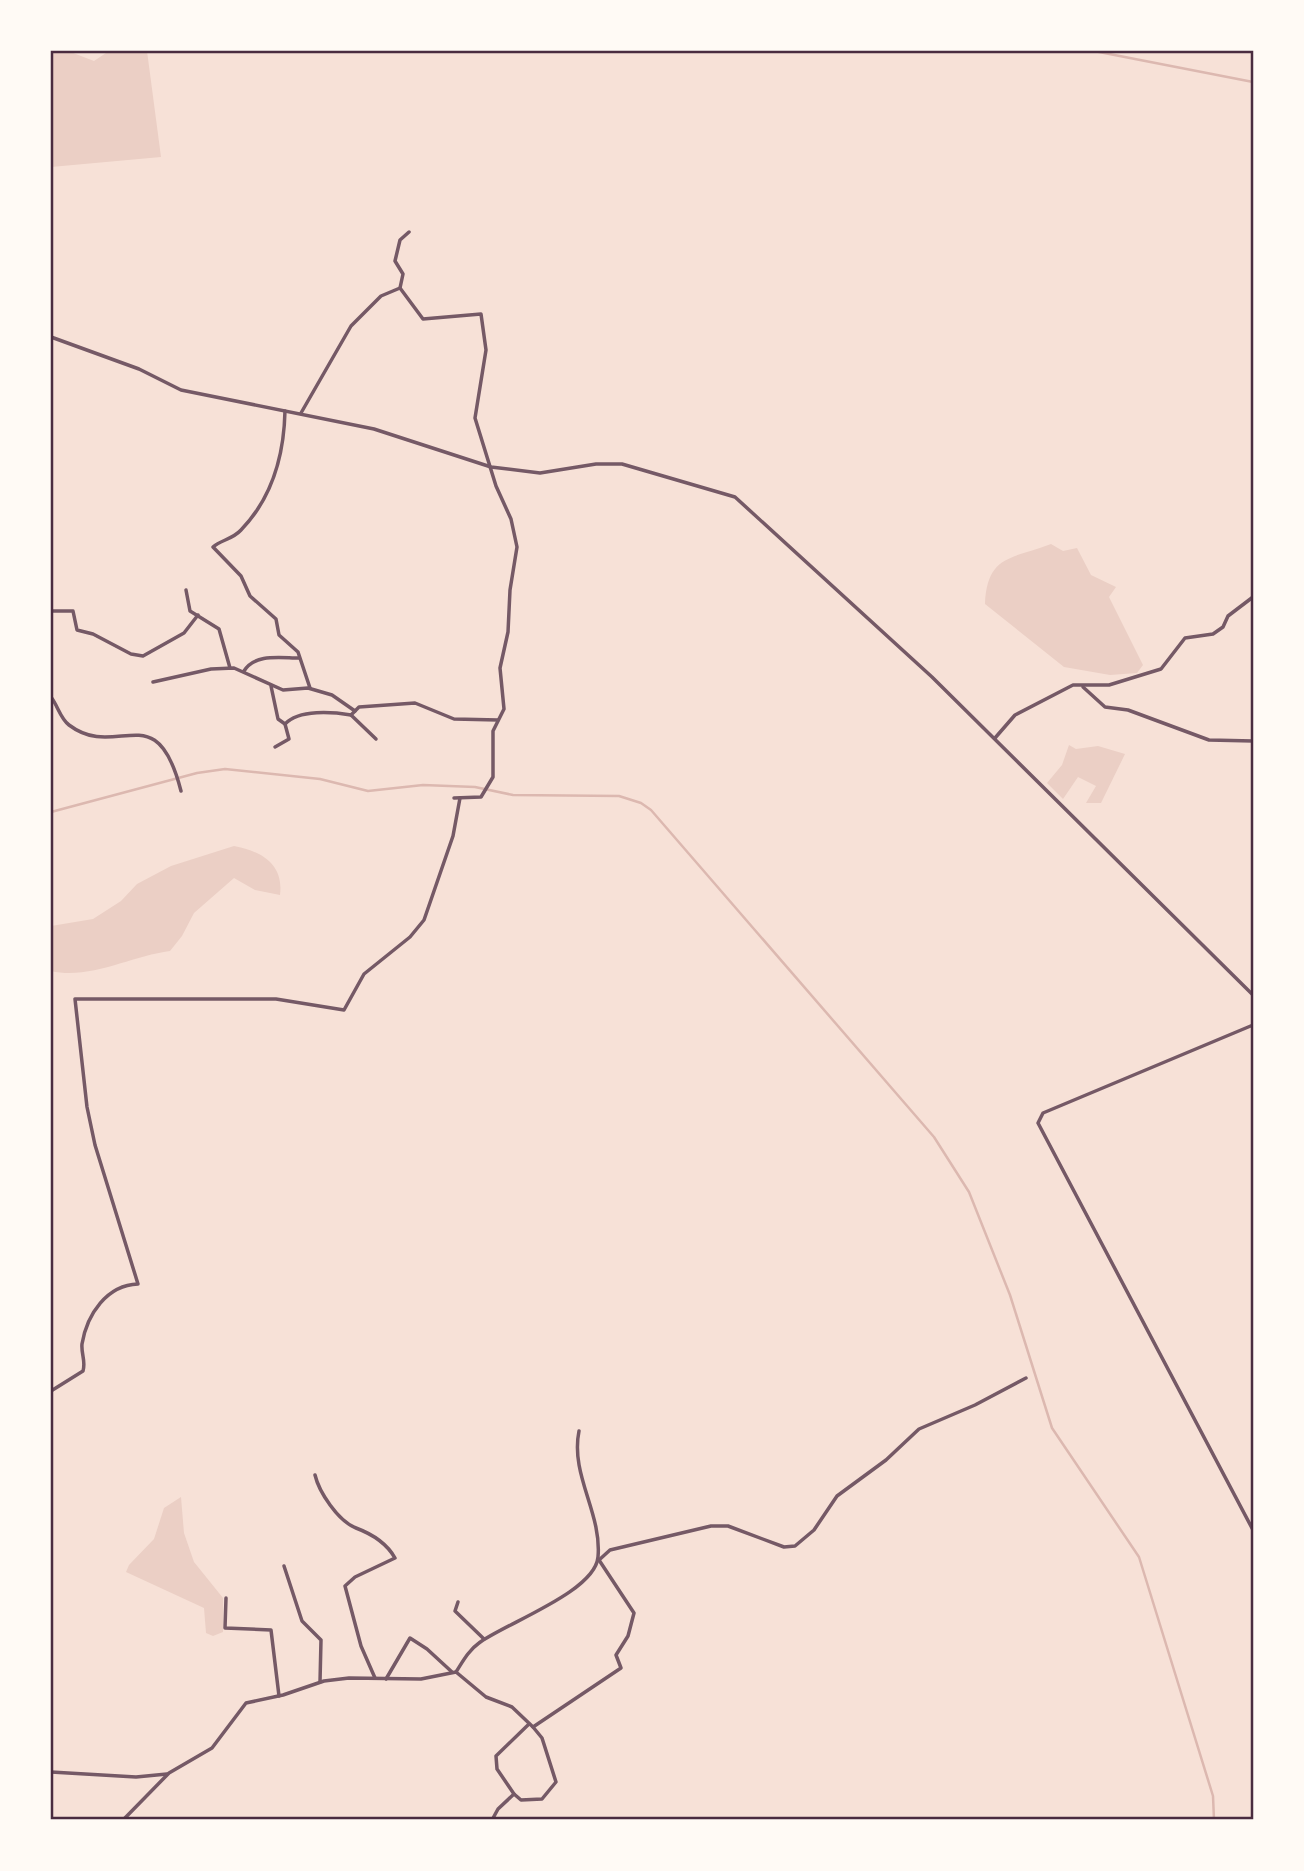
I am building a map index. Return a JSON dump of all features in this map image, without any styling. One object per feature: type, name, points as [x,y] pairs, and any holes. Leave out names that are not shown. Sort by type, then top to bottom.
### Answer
[{"type":"street","points":[[409,232],[400,240],[394,254],[403,274],[400,288],[425,321],[481,314],[486,350],[474,412],[479,439],[512,519],[517,547],[510,590],[508,632],[500,668],[504,709],[492,731],[494,770],[491,783],[484,794],[454,798]]},
{"type":"street","points":[[301,413],[351,326],[381,296],[400,288]]},
{"type":"street","points":[[51,337],[139,369],[181,390],[391,434],[491,467],[540,473],[596,464],[622,464],[735,496],[995,738],[1253,995]]},
{"type":"street","points":[[285,410],[284,446],[272,482],[240,532],[213,547],[241,576],[250,596],[276,619],[279,635],[295,648],[310,688]]},
{"type":"street","points":[[186,590],[190,611],[219,629],[230,668]]},
{"type":"street","points":[[995,738],[1015,715],[1073,685],[1083,687],[1131,680],[1161,669],[1185,638],[1213,634],[1223,627],[1228,616],[1253,597]]},
{"type":"street","points":[[51,611],[73,611],[77,631],[93,634],[131,654],[143,656],[184,633],[198,615]]},
{"type":"street","points":[[244,671],[250,662],[257,659],[299,658]]},
{"type":"street","points":[[153,682],[189,672],[230,668],[244,671],[286,691],[310,688],[339,698],[355,711]]},
{"type":"street","points":[[270,684],[278,719],[285,724],[289,738],[275,747]]},
{"type":"street","points":[[1083,687],[1105,707],[1128,710],[1209,740],[1253,741]]},
{"type":"street","points":[[51,698],[66,723],[76,729],[108,737],[145,734],[167,752],[177,770],[181,788]]},
{"type":"street","points":[[351,715],[359,707],[415,703],[454,719],[498,720]]},
{"type":"street","points":[[285,724],[309,714],[351,715],[376,740]]},
{"type":"street","points":[[51,1391],[83,1371],[84,1338],[104,1297],[125,1284],[138,1284],[92,1134],[75,999],[276,999],[344,1010],[363,974],[410,937],[424,920],[453,836],[460,798]]},
{"type":"street","points":[[1253,1025],[1043,1113],[1038,1123],[1253,1530]]},
{"type":"street","points":[[123,1820],[169,1773],[212,1748],[246,1703],[279,1696],[320,1682],[375,1678],[421,1679],[454,1672],[470,1651],[484,1639],[581,1585],[598,1560],[619,1546],[710,1526],[728,1526],[784,1547],[794,1546],[814,1530],[837,1496],[886,1460],[919,1429],[975,1405],[1026,1377]]},
{"type":"street","points":[[386,1679],[410,1639],[427,1649],[486,1697],[512,1707],[531,1725],[542,1738],[556,1782],[542,1799],[521,1800],[497,1769],[496,1756],[531,1725],[621,1668],[616,1655],[628,1636],[634,1613],[598,1560],[597,1524],[579,1471],[579,1431]]},
{"type":"street","points":[[315,1475],[318,1489],[328,1503],[352,1526],[384,1543],[395,1558],[355,1577],[345,1586],[361,1646],[375,1678]]},
{"type":"street","points":[[284,1566],[302,1621],[321,1640],[320,1682]]},
{"type":"street","points":[[226,1598],[225,1628],[271,1630],[279,1696]]},
{"type":"street","points":[[458,1602],[455,1611],[484,1639]]},
{"type":"street","points":[[51,1772],[136,1777],[169,1773]]},
{"type":"street","points":[[492,1820],[498,1809],[514,1794]]},
{"type":"shaded area","points":[[51,51],[68,51],[94,61],[109,51],[147,51],[161,157],[51,167]]},
{"type":"shaded area","points":[[1051,544],[1063,551],[1077,548],[1091,575],[1116,587],[1109,597],[1143,665],[1137,673],[1110,675],[1064,667],[985,604],[987,588],[997,567],[1014,556]]},
{"type":"shaded area","points":[[1069,745],[1076,749],[1098,746],[1125,754],[1101,803],[1086,803],[1096,786],[1078,777],[1063,799],[1047,783],[1062,765]]},
{"type":"shaded area","points":[[234,846],[253,851],[268,860],[278,875],[280,895],[255,890],[234,878],[194,913],[182,936],[170,951],[96,970],[66,973],[51,971],[51,926],[93,919],[121,901],[137,884],[171,866]]},
{"type":"shaded area","points":[[181,1497],[184,1533],[194,1562],[223,1598],[223,1632],[213,1636],[206,1633],[204,1608],[126,1572],[129,1565],[154,1539],[164,1508]]},
{"type":"waterway","points":[[1094,51],[1253,82]]},
{"type":"waterway","points":[[51,812],[197,773],[225,769],[320,779],[368,791],[423,785],[475,787],[513,795],[619,796],[641,803],[651,810],[934,1137],[969,1192],[1010,1295],[1052,1428],[1139,1557],[1213,1796],[1214,1820]]}]
